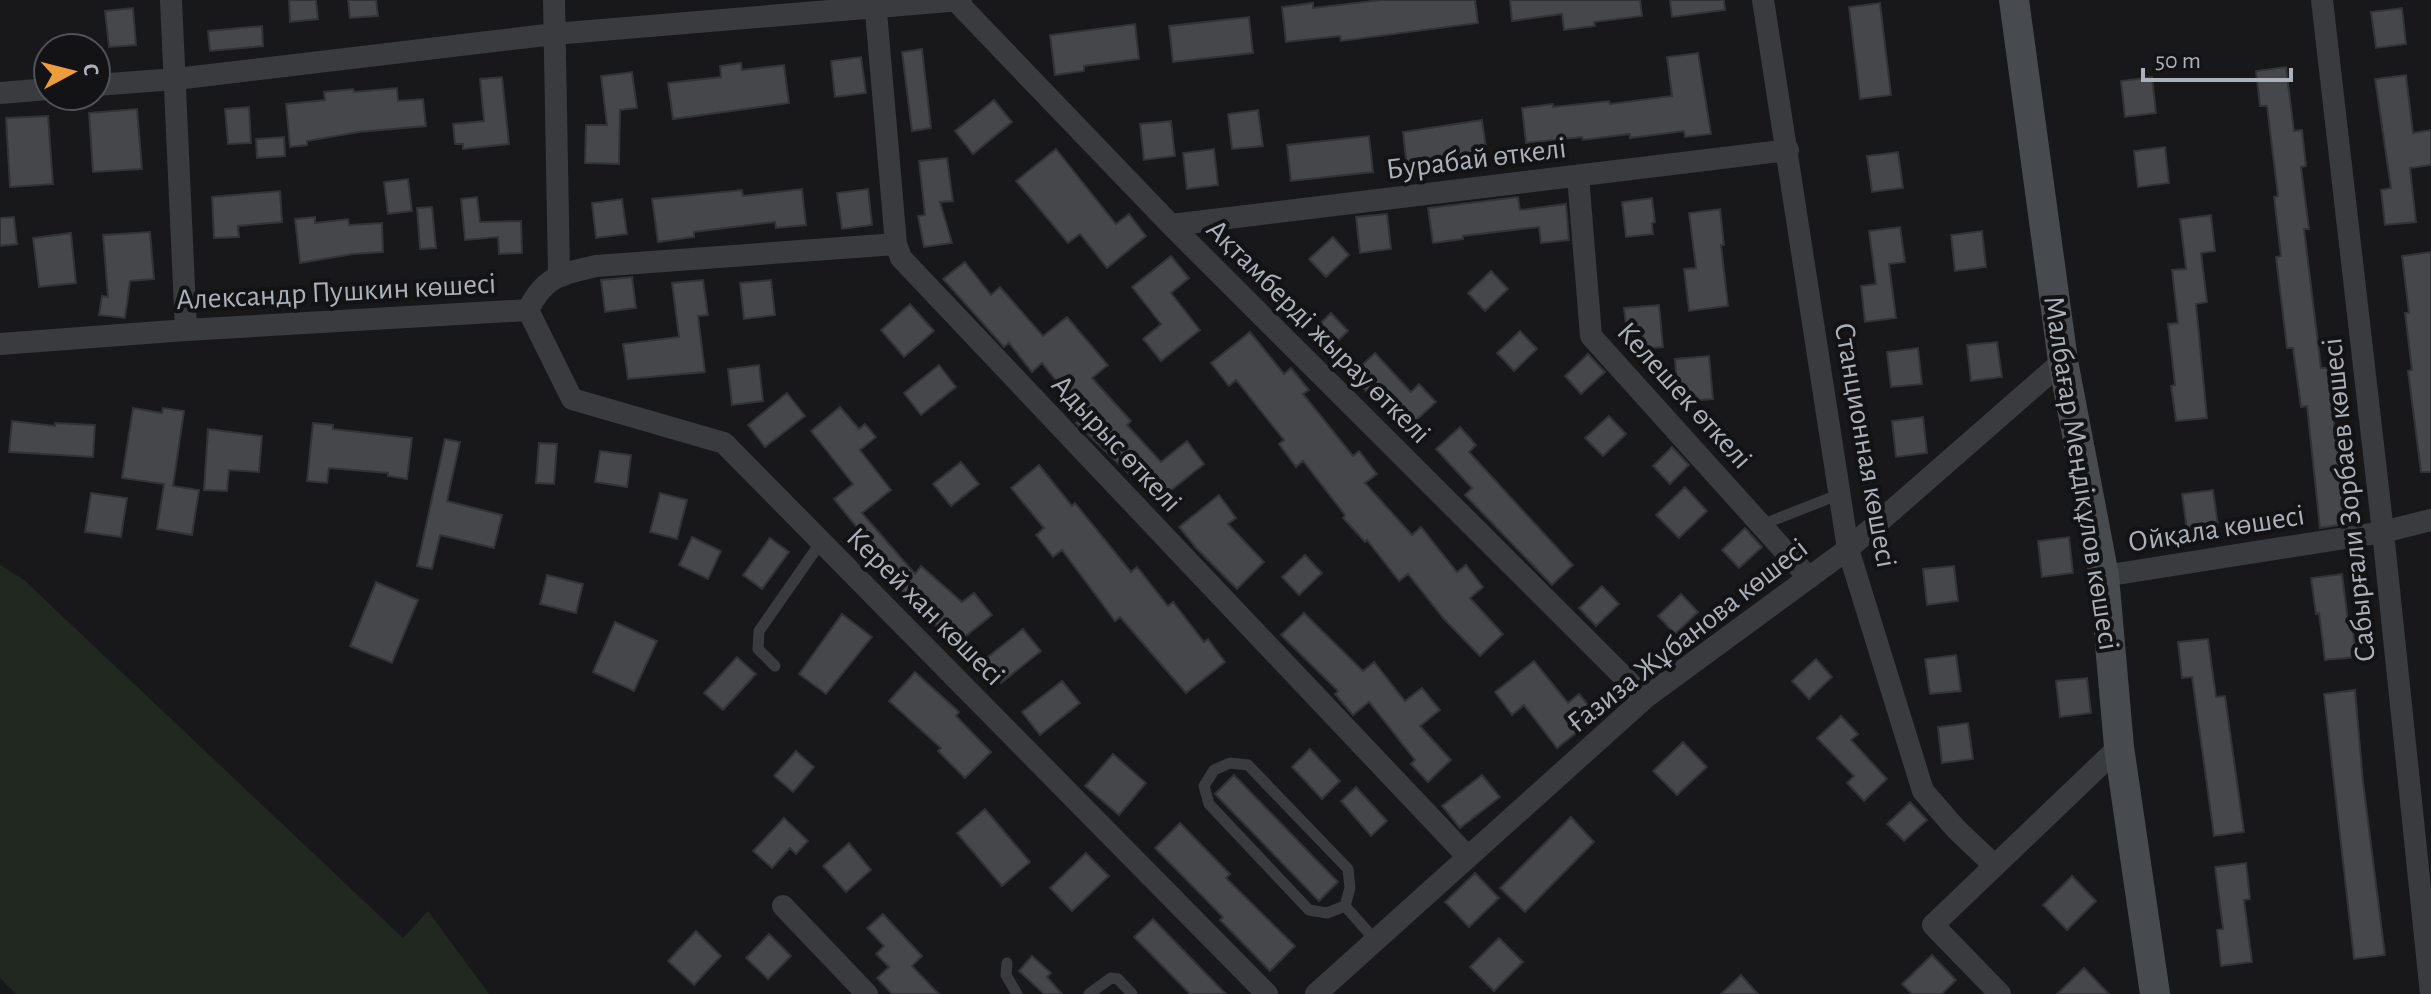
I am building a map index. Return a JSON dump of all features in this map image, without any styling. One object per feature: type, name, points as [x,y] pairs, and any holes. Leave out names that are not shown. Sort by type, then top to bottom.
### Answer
[{"type":"main road","name":"Малбағар Меңдіқұлов көшесі","points":[[2014,0],[2063,361],[2104,576],[2119,747],[2155,994]]},
{"type":"street","points":[[171,0],[186,330]]},
{"type":"street","points":[[554,0],[559,274],[596,266],[896,244]]},
{"type":"street","points":[[112,84],[554,34],[875,4],[959,0]]},
{"type":"street","name":"Ақтамберді жырау өткелі","points":[[959,0],[1171,225],[1645,698]]},
{"type":"street","name":"Станционная көшесі","points":[[1763,0],[1848,549],[1923,791],[1956,829],[1995,866]]},
{"type":"street","name":"Сабырғали Зорбаев көшесі","points":[[2322,0],[2383,532],[2431,994]]},
{"type":"street","name":"Адырыс өткелі","points":[[875,4],[896,244],[901,258],[1468,857]]},
{"type":"street","points":[[0,93],[32,90]]},
{"type":"street","name":"Бурабай өткелі","points":[[1171,225],[1788,150]]},
{"type":"street","name":"Келешек өткелі","points":[[1578,176],[1591,336],[1809,578]]},
{"type":"street","name":"Александр Пушкин көшесі","points":[[0,344],[528,310],[538,291],[559,274]]},
{"type":"street","name":"Керей хан көшесі","points":[[528,310],[572,399],[724,443],[1267,994]]},
{"type":"street","name":"Ғазиза Жұбанова көшесі","points":[[1328,990],[1375,940],[1645,698],[1848,549],[2063,361]]},
{"type":"street","name":"Ойқала көшесі","points":[[2104,576],[2383,532],[2431,520]]},
{"type":"street","points":[[2000,994],[1933,925],[2119,747]]},
{"type":"street","points":[[783,906],[867,994]]},
{"type":"lane","points":[[1761,525],[1840,494]]},
{"type":"lane","points":[[775,666],[758,649],[759,631],[821,542]]},
{"type":"lane","points":[[1230,763],[1248,765],[1258,775],[1348,869],[1350,888],[1345,906],[1327,913],[1309,910],[1209,804],[1204,786],[1214,770],[1230,763]]},
{"type":"lane","points":[[1345,906],[1375,940]]},
{"type":"lane","points":[[1007,963],[1006,975],[1017,994]]},
{"type":"lane","points":[[1089,994],[1111,978],[1118,979],[1132,994]]},
{"type":"shaded area","points":[[0,565],[24,580],[403,938],[428,911],[489,994],[16,994],[0,978]]},
{"type":"building","points":[[289,0],[316,0],[318,19],[290,22]]},
{"type":"building","points":[[348,0],[376,0],[378,16],[350,18]]},
{"type":"building","points":[[1381,0],[1475,0],[1478,23],[1341,41],[1340,36],[1286,42],[1282,7],[1313,3],[1313,8]]},
{"type":"building","points":[[1510,0],[1640,0],[1642,16],[1594,22],[1595,26],[1564,30],[1562,14],[1512,21]]},
{"type":"building","points":[[1670,0],[1724,0],[1725,10],[1672,17]]},
{"type":"building","points":[[1880,3],[1891,95],[1860,99],[1849,7]]},
{"type":"building","points":[[133,8],[136,45],[112,47],[112,32],[107,32],[105,11]]},
{"type":"building","points":[[2402,8],[2406,44],[2376,48],[2371,12]]},
{"type":"building","points":[[1249,17],[1253,53],[1173,62],[1169,26]]},
{"type":"building","points":[[1135,24],[1139,59],[1084,66],[1084,71],[1055,75],[1050,35]]},
{"type":"building","points":[[262,26],[263,46],[210,51],[208,31]]},
{"type":"building","points":[[922,49],[931,128],[912,131],[902,52]]},
{"type":"building","points":[[1698,53],[1711,134],[1685,137],[1684,131],[1630,138],[1630,134],[1526,143],[1522,108],[1609,101],[1610,104],[1672,96],[1667,57]]},
{"type":"building","points":[[861,57],[866,93],[835,97],[831,61]]},
{"type":"building","points":[[741,63],[742,70],[784,65],[789,103],[673,119],[668,83],[721,77],[720,66]]},
{"type":"building","points":[[2286,67],[2294,131],[2302,130],[2306,166],[2301,167],[2309,229],[2304,229],[2321,368],[2327,368],[2335,431],[2341,430],[2351,523],[2320,528],[2307,406],[2301,407],[2293,348],[2287,348],[2276,257],[2281,256],[2274,197],[2278,196],[2267,106],[2260,106],[2256,71]]},
{"type":"building","points":[[632,72],[637,108],[620,110],[619,164],[585,163],[586,125],[607,125],[601,76]]},
{"type":"building","points":[[2406,75],[2413,133],[2431,130],[2431,165],[2410,168],[2416,222],[2385,225],[2381,190],[2391,188],[2375,79]]},
{"type":"building","points":[[502,77],[509,144],[463,149],[463,144],[455,144],[453,124],[484,121],[480,79]]},
{"type":"building","points":[[2152,77],[2156,113],[2125,117],[2121,81]]},
{"type":"building","points":[[397,88],[398,101],[423,99],[426,126],[359,132],[290,147],[286,104],[325,100],[324,92]]},
{"type":"building","points":[[994,100],[1012,122],[973,154],[955,131]]},
{"type":"building","points":[[249,107],[251,143],[228,144],[225,109]]},
{"type":"building","points":[[137,109],[142,169],[93,172],[89,113]]},
{"type":"building","points":[[1258,110],[1263,146],[1232,149],[1228,114]]},
{"type":"building","points":[[48,116],[53,184],[10,187],[6,118]]},
{"type":"building","points":[[1482,120],[1487,155],[1407,168],[1403,132]]},
{"type":"building","points":[[1171,121],[1175,156],[1144,160],[1140,124]]},
{"type":"building","points":[[1369,136],[1373,172],[1291,181],[1287,145]]},
{"type":"building","points":[[284,137],[285,156],[257,158],[256,139]]},
{"type":"building","points":[[2165,147],[2169,183],[2138,187],[2134,151]]},
{"type":"building","points":[[1056,149],[1116,224],[1129,214],[1146,236],[1107,268],[1080,234],[1068,243],[1016,181]]},
{"type":"building","points":[[1214,149],[1218,185],[1187,189],[1183,153]]},
{"type":"building","points":[[1898,152],[1903,188],[1872,192],[1867,156]]},
{"type":"building","points":[[947,158],[953,201],[940,202],[952,243],[924,247],[918,216],[925,215],[919,161]]},
{"type":"building","points":[[408,179],[412,211],[388,214],[384,182]]},
{"type":"building","points":[[802,189],[806,225],[776,228],[775,222],[694,232],[694,237],[658,242],[652,199],[742,190],[743,196]]},
{"type":"building","points":[[868,189],[872,225],[842,229],[837,193]]},
{"type":"building","points":[[280,191],[282,222],[238,226],[239,237],[214,238],[212,197]]},
{"type":"building","points":[[477,197],[480,222],[521,221],[522,253],[499,254],[498,237],[465,240],[461,199]]},
{"type":"building","points":[[1518,197],[1520,210],[1566,204],[1569,240],[1541,243],[1539,227],[1463,236],[1463,239],[1433,243],[1428,208]]},
{"type":"building","points":[[1652,198],[1653,234],[1626,237],[1622,202]]},
{"type":"building","points":[[622,199],[627,234],[596,238],[592,203]]},
{"type":"building","points":[[432,207],[436,248],[420,249],[417,208]]},
{"type":"building","points":[[1720,209],[1728,306],[1689,311],[1684,269],[1696,268],[1689,213]]},
{"type":"building","points":[[1387,214],[1391,249],[1360,253],[1356,217]]},
{"type":"building","points":[[2211,215],[2215,251],[2201,253],[2207,302],[2196,304],[2207,418],[2176,421],[2168,324],[2178,323],[2172,270],[2186,269],[2180,219]]},
{"type":"building","points":[[14,217],[17,244],[0,246],[0,218]]},
{"type":"building","points":[[315,217],[315,223],[348,219],[349,225],[382,223],[383,252],[300,263],[295,219]]},
{"type":"building","points":[[1900,227],[1905,262],[1889,264],[1896,318],[1865,322],[1861,286],[1876,284],[1869,231]]},
{"type":"building","points":[[1982,231],[1986,267],[1955,271],[1951,235]]},
{"type":"building","points":[[150,232],[154,279],[130,281],[125,318],[99,315],[102,296],[108,297],[103,235]]},
{"type":"building","points":[[71,233],[76,283],[39,287],[33,238]]},
{"type":"building","points":[[1333,237],[1349,255],[1326,277],[1309,259]]},
{"type":"building","points":[[2431,252],[2431,472],[2421,472],[2408,371],[2412,370],[2402,256]]},
{"type":"building","points":[[1171,256],[1189,278],[1171,293],[1200,330],[1161,361],[1143,339],[1161,324],[1132,287]]},
{"type":"building","points":[[965,262],[991,295],[1000,287],[1043,336],[1067,317],[1108,365],[1092,378],[1131,421],[1127,425],[1161,462],[1187,441],[1204,464],[1165,495],[1141,465],[1130,475],[1076,423],[1084,416],[1042,363],[1032,372],[1009,343],[1004,347],[943,279]]},
{"type":"building","points":[[1491,271],[1508,289],[1485,311],[1468,293]]},
{"type":"building","points":[[632,277],[636,308],[605,312],[601,280]]},
{"type":"building","points":[[703,280],[708,315],[698,316],[705,372],[628,379],[623,344],[679,337],[672,283]]},
{"type":"building","points":[[771,280],[775,315],[744,319],[740,283]]},
{"type":"building","points":[[910,304],[934,331],[904,357],[881,330]]},
{"type":"building","points":[[1659,305],[1663,347],[1629,350],[1624,308]]},
{"type":"building","points":[[1331,313],[1348,331],[1325,353],[1308,335]]},
{"type":"building","points":[[1520,331],[1537,349],[1514,371],[1497,353]]},
{"type":"building","points":[[1250,332],[1284,374],[1291,368],[1309,390],[1303,394],[1353,456],[1359,451],[1377,474],[1365,483],[1412,535],[1421,527],[1457,572],[1466,565],[1483,587],[1470,598],[1503,634],[1480,656],[1444,619],[1408,574],[1399,581],[1367,540],[1365,542],[1343,518],[1345,515],[1303,461],[1296,467],[1279,444],[1284,440],[1236,380],[1229,386],[1211,363]]},
{"type":"building","points":[[1997,342],[2002,377],[1971,381],[1967,345]]},
{"type":"building","points":[[1918,348],[1922,384],[1891,387],[1887,352]]},
{"type":"building","points":[[1375,353],[1411,392],[1419,384],[1436,402],[1412,424],[1376,385],[1368,393],[1351,375]]},
{"type":"building","points":[[1588,354],[1605,372],[1581,394],[1565,376]]},
{"type":"building","points":[[1709,356],[1713,399],[1678,402],[1675,359]]},
{"type":"building","points":[[759,365],[763,401],[732,405],[728,369]]},
{"type":"building","points":[[939,365],[956,387],[921,415],[904,393]]},
{"type":"building","points":[[787,393],[805,416],[765,447],[748,425]]},
{"type":"building","points":[[840,407],[859,429],[865,424],[876,437],[860,450],[891,490],[862,513],[915,574],[921,566],[962,602],[974,593],[992,615],[952,647],[925,612],[900,590],[862,544],[867,540],[834,499],[853,484],[811,431]]},
{"type":"building","points":[[133,408],[162,413],[163,408],[184,411],[173,486],[199,490],[192,535],[157,529],[164,484],[122,478]]},
{"type":"building","points":[[1609,416],[1626,434],[1603,456],[1585,438]]},
{"type":"building","points":[[1923,417],[1927,453],[1896,457],[1892,421]]},
{"type":"building","points":[[12,421],[55,426],[55,423],[95,425],[93,457],[9,452]]},
{"type":"building","points":[[313,423],[333,425],[333,429],[412,438],[407,479],[388,476],[388,473],[329,468],[327,483],[307,481]]},
{"type":"building","points":[[1460,427],[1476,445],[1469,452],[1573,565],[1552,585],[1465,495],[1472,488],[1436,449]]},
{"type":"building","points":[[208,429],[262,436],[259,472],[229,470],[227,491],[204,490]]},
{"type":"building","points":[[445,439],[460,442],[447,501],[502,515],[494,548],[440,535],[432,569],[417,566]]},
{"type":"building","points":[[539,443],[557,444],[554,484],[536,483]]},
{"type":"building","points":[[1672,447],[1689,465],[1670,484],[1653,466]]},
{"type":"building","points":[[600,451],[631,455],[627,487],[595,482]]},
{"type":"building","points":[[961,462],[979,484],[951,506],[933,484]]},
{"type":"building","points":[[1039,465],[1072,506],[1075,503],[1131,572],[1137,567],[1168,606],[1173,602],[1204,642],[1208,639],[1225,662],[1186,693],[1120,617],[1115,621],[1062,550],[1053,557],[1036,535],[1044,528],[1011,488]]},
{"type":"building","points":[[1685,487],[1707,511],[1679,538],[1656,515]]},
{"type":"building","points":[[2213,490],[2218,526],[2187,530],[2182,494]]},
{"type":"building","points":[[91,493],[127,498],[121,537],[85,532]]},
{"type":"building","points":[[660,493],[687,500],[677,539],[650,532]]},
{"type":"building","points":[[1219,495],[1236,518],[1228,524],[1264,562],[1237,589],[1179,527]]},
{"type":"building","points":[[1745,528],[1762,547],[1739,568],[1722,550]]},
{"type":"building","points":[[692,537],[721,551],[708,579],[679,565]]},
{"type":"building","points":[[2069,537],[2073,573],[2042,577],[2038,541]]},
{"type":"building","points":[[770,538],[789,552],[762,589],[743,575]]},
{"type":"building","points":[[1305,555],[1322,573],[1299,595],[1282,577]]},
{"type":"building","points":[[1954,566],[1958,601],[1927,605],[1923,569]]},
{"type":"building","points":[[2342,574],[2356,657],[2325,660],[2311,578]]},
{"type":"building","points":[[547,575],[583,584],[576,613],[540,604]]},
{"type":"building","points":[[376,582],[418,600],[392,663],[350,646]]},
{"type":"building","points":[[1602,586],[1619,604],[1596,626],[1579,608]]},
{"type":"building","points":[[1681,594],[1698,612],[1675,634],[1658,616]]},
{"type":"building","points":[[1304,613],[1363,671],[1374,662],[1405,701],[1422,688],[1440,710],[1420,726],[1451,760],[1428,782],[1411,764],[1415,760],[1369,702],[1353,715],[1335,694],[1338,691],[1281,635]]},
{"type":"building","points":[[842,614],[872,637],[826,694],[799,674]]},
{"type":"building","points":[[615,622],[657,641],[634,691],[593,672]]},
{"type":"building","points":[[1023,629],[1041,651],[1001,683],[984,660]]},
{"type":"building","points":[[2208,639],[2216,697],[2225,696],[2244,832],[2214,836],[2192,677],[2182,678],[2178,642]]},
{"type":"building","points":[[1956,655],[1961,691],[1930,694],[1925,659]]},
{"type":"building","points":[[737,657],[756,674],[723,710],[704,693]]},
{"type":"building","points":[[1816,659],[1832,677],[1809,699],[1792,681]]},
{"type":"building","points":[[1534,661],[1568,703],[1579,694],[1597,716],[1557,748],[1524,705],[1512,715],[1495,692]]},
{"type":"building","points":[[915,672],[959,712],[956,716],[991,752],[965,778],[938,751],[941,748],[889,701]]},
{"type":"building","points":[[2087,678],[2091,713],[2060,717],[2056,681]]},
{"type":"building","points":[[1062,681],[1080,703],[1040,735],[1022,712]]},
{"type":"building","points":[[2355,690],[2385,955],[2354,959],[2324,694]]},
{"type":"building","points":[[1841,716],[1858,734],[1851,740],[1887,779],[1864,801],[1847,783],[1854,776],[1817,738]]},
{"type":"building","points":[[1968,723],[1973,759],[1942,763],[1938,727]]},
{"type":"building","points":[[1683,742],[1707,767],[1677,795],[1653,771]]},
{"type":"building","points":[[1310,749],[1340,781],[1322,799],[1292,767]]},
{"type":"building","points":[[796,751],[814,767],[793,792],[774,776]]},
{"type":"building","points":[[1113,754],[1146,783],[1119,815],[1085,786]]},
{"type":"building","points":[[1234,775],[1338,882],[1319,901],[1215,794]]},
{"type":"building","points":[[1482,775],[1500,797],[1460,828],[1442,806]]},
{"type":"building","points":[[1356,787],[1387,821],[1371,836],[1341,801]]},
{"type":"building","points":[[1910,802],[1927,820],[1904,841],[1887,824]]},
{"type":"building","points":[[985,809],[1030,862],[1002,886],[957,833]]},
{"type":"building","points":[[1571,817],[1594,842],[1525,912],[1500,888]]},
{"type":"building","points":[[784,818],[808,841],[796,854],[790,848],[772,868],[753,851]]},
{"type":"building","points":[[1180,823],[1230,874],[1226,878],[1295,946],[1270,971],[1220,920],[1223,917],[1155,848]]},
{"type":"building","points":[[849,843],[871,870],[846,892],[823,866]]},
{"type":"building","points":[[1086,853],[1109,876],[1072,911],[1050,888]]},
{"type":"building","points":[[2246,863],[2250,899],[2244,900],[2252,962],[2221,966],[2217,930],[2223,929],[2215,867]]},
{"type":"building","points":[[1475,873],[1499,898],[1469,927],[1445,902]]},
{"type":"building","points":[[2072,876],[2096,901],[2067,930],[2043,905]]},
{"type":"building","points":[[883,914],[922,956],[912,966],[939,994],[892,994],[877,978],[889,967],[876,954],[884,946],[867,928]]},
{"type":"building","points":[[1153,919],[1226,994],[1190,994],[1134,937]]},
{"type":"building","points":[[696,931],[721,956],[694,985],[668,961]]},
{"type":"building","points":[[769,934],[791,956],[768,979],[746,958]]},
{"type":"building","points":[[1499,938],[1523,962],[1494,991],[1470,967]]},
{"type":"building","points":[[1932,955],[1956,980],[1942,994],[1912,994],[1902,984]]},
{"type":"building","points":[[1032,956],[1051,973],[1047,977],[1062,994],[1044,994],[1019,971]]},
{"type":"building","points":[[2084,968],[2109,994],[2057,994]]},
{"type":"building","points":[[1741,975],[1758,994],[1721,994]]}]
